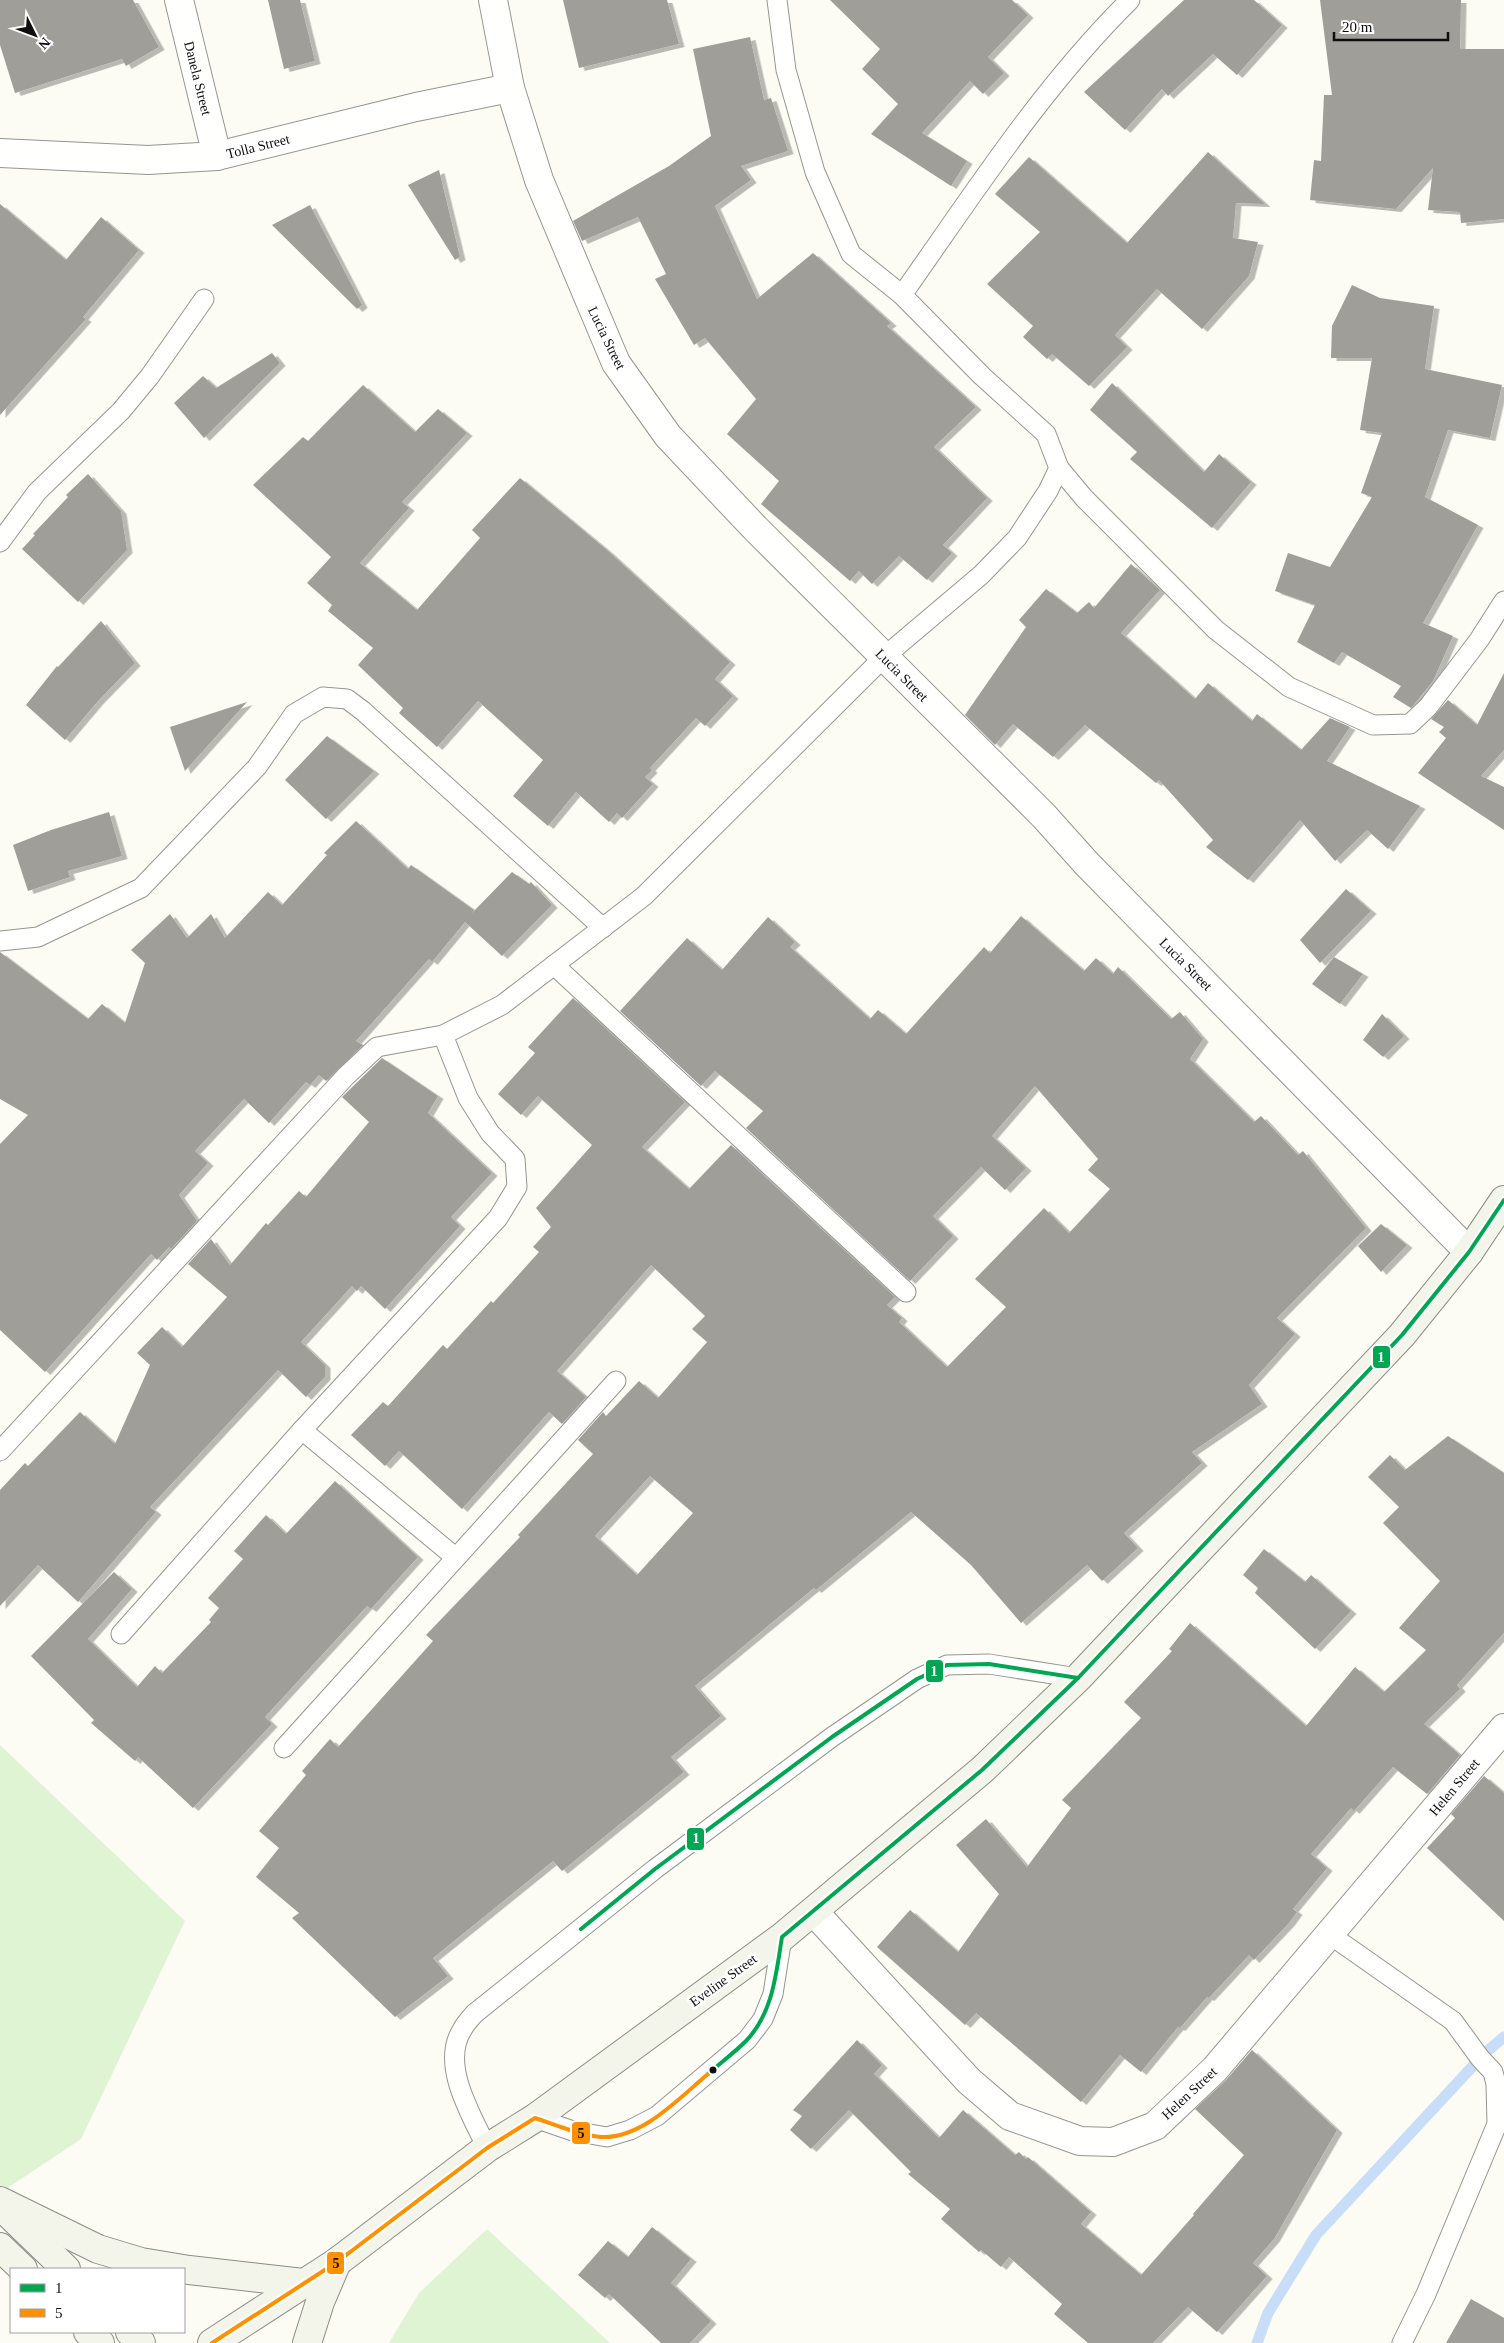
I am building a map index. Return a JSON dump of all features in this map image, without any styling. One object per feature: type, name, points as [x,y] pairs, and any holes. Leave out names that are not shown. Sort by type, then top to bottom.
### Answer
[{"type":"street","name":"Danela Street","points":[[179,0],[217,156]]},
{"type":"street","name":"Lucia Street","points":[[493,0],[510,88],[539,180],[616,363],[668,436],[754,528],[1037,810],[1087,864],[1469,1252]]},
{"type":"street","name":"Tolla Street","points":[[0,153],[148,160],[217,156],[416,107],[510,88]]},
{"type":"street","name":"Eveline Street","points":[[212,2343],[337,2262],[487,2148],[535,2118],[782,1937],[982,1770],[1078,1678],[1402,1335],[1469,1252],[1504,1200]]},
{"type":"street","name":"Helen Street","points":[[814,1912],[969,2082],[1010,2116],[1080,2141],[1113,2142],[1154,2126],[1215,2070],[1504,1728]]},
{"type":"street","points":[[0,2203],[65,2268]]},
{"type":"street","points":[[0,2203],[98,2248],[141,2262],[182,2268]]},
{"type":"street","points":[[0,2247],[22,2268]]},
{"type":"street","points":[[307,2343],[320,2302],[337,2262]]},
{"type":"street","points":[[185,2268],[302,2283]]},
{"type":"street","points":[[89,2333],[100,2343]]},
{"type":"street","points":[[131,2333],[141,2343]]},
{"type":"lane","points":[[777,0],[786,70],[815,172],[851,254],[902,295],[982,376],[1046,434],[1059,468],[1084,498],[1216,630],[1289,687],[1373,725],[1410,724],[1428,707],[1479,640],[1504,602]]},
{"type":"lane","points":[[902,295],[1033,110],[1099,30],[1130,0]]},
{"type":"lane","points":[[0,542],[37,492],[121,410],[144,383],[204,299]]},
{"type":"lane","points":[[0,1451],[346,1076],[377,1047],[443,1035],[502,1005],[644,896],[884,657],[981,574],[1017,538],[1048,491],[1059,468]]},
{"type":"lane","points":[[0,941],[38,937],[141,888],[257,767],[294,714],[324,697],[346,699],[363,711],[603,928]]},
{"type":"lane","points":[[554,965],[906,1292]]},
{"type":"lane","points":[[121,1634],[302,1430],[498,1218],[517,1187],[515,1160],[490,1133],[468,1098],[443,1035]]},
{"type":"lane","points":[[284,1748],[455,1557],[500,1512],[616,1381]]},
{"type":"lane","points":[[302,1430],[455,1557]]},
{"type":"lane","points":[[487,2148],[461,2093],[454,2062],[461,2031],[474,2014],[654,1869],[832,1737],[917,1679],[947,1665],[989,1664],[1078,1678]]},
{"type":"lane","points":[[1329,1934],[1453,2021],[1480,2058],[1493,2072],[1496,2084],[1500,2123],[1426,2294],[1402,2343]]},
{"type":"lane","points":[[535,2118],[573,2130],[607,2137],[630,2130],[657,2116],[747,2040],[762,2019],[773,1994],[782,1937]]},
{"type":"green space","points":[[0,1745],[185,1921],[81,2139],[0,2193]]},
{"type":"green space","points":[[487,2229],[610,2343],[389,2343],[419,2293]]},
{"type":"building","points":[[0,0],[133,0],[159,47],[126,66],[122,59],[15,93],[0,45]]},
{"type":"building","points":[[268,0],[300,0],[315,61],[284,69]]},
{"type":"building","points":[[563,0],[667,0],[679,44],[579,68]]},
{"type":"building","points":[[830,0],[1012,0],[1028,15],[988,57],[1004,73],[983,94],[970,81],[922,133],[967,161],[951,186],[871,134],[898,104],[862,69],[880,49]]},
{"type":"building","points":[[1184,0],[1254,0],[1282,25],[1237,75],[1213,54],[1168,96],[1162,89],[1125,130],[1084,92]]},
{"type":"building","points":[[1320,0],[1461,0],[1460,49],[1504,49],[1504,219],[1461,223],[1460,212],[1428,210],[1433,168],[1396,209],[1310,200],[1314,160],[1321,161],[1324,95],[1332,95]]},
{"type":"building","points":[[750,37],[764,100],[771,98],[788,151],[741,166],[751,180],[715,206],[757,299],[813,253],[891,323],[887,326],[976,407],[934,447],[987,498],[943,545],[952,553],[927,580],[899,556],[872,584],[859,571],[850,581],[761,504],[779,481],[727,434],[756,399],[705,338],[694,345],[655,279],[666,274],[638,217],[582,241],[573,221],[669,166],[711,136],[693,49]]},
{"type":"building","points":[[1208,152],[1265,204],[1236,203],[1233,238],[1258,242],[1249,276],[1202,329],[1157,289],[1115,335],[1127,347],[1089,386],[1052,354],[1047,359],[1023,337],[1033,326],[987,284],[1040,232],[995,194],[1029,157],[1127,243]]},
{"type":"building","points":[[439,170],[460,257],[455,260],[408,185]]},
{"type":"building","points":[[0,204],[66,260],[101,217],[139,250],[83,317],[86,319],[0,415]]},
{"type":"building","points":[[310,205],[362,305],[357,309],[272,225]]},
{"type":"building","points":[[1352,285],[1380,298],[1434,306],[1425,369],[1502,385],[1490,438],[1448,430],[1425,497],[1478,525],[1423,623],[1453,636],[1433,681],[1411,708],[1393,697],[1401,686],[1342,652],[1334,663],[1297,642],[1315,605],[1275,591],[1288,553],[1330,567],[1372,497],[1361,493],[1382,433],[1360,430],[1372,358],[1331,358],[1332,326]]},
{"type":"building","points":[[272,353],[280,363],[204,438],[174,403],[203,376],[216,388]]},
{"type":"building","points":[[1112,383],[1204,472],[1219,454],[1251,482],[1212,528],[1130,459],[1137,452],[1090,410]]},
{"type":"building","points":[[363,385],[415,432],[438,409],[467,433],[402,502],[409,508],[360,563],[417,610],[480,538],[472,530],[520,478],[607,550],[730,662],[715,679],[733,696],[705,726],[696,718],[650,768],[652,770],[645,777],[653,784],[622,818],[617,813],[609,822],[576,792],[548,826],[513,796],[543,760],[478,701],[437,747],[399,713],[403,708],[358,665],[373,648],[328,611],[332,605],[307,583],[331,557],[253,485],[303,437],[308,441]]},
{"type":"building","points":[[88,474],[121,511],[127,550],[78,602],[22,549],[35,535],[33,534],[68,497],[66,495]]},
{"type":"building","points":[[1131,564],[1160,590],[1121,633],[1195,699],[1208,683],[1252,721],[1257,714],[1301,750],[1330,718],[1350,727],[1327,761],[1420,806],[1388,849],[1367,830],[1335,861],[1300,820],[1248,880],[1206,847],[1213,840],[1159,780],[1156,783],[1085,725],[1053,757],[1013,724],[995,745],[965,715],[1026,627],[1019,620],[1046,589],[1077,613],[1089,602],[1094,608]]},
{"type":"building","points":[[101,621],[135,663],[98,701],[65,740],[26,705],[57,666]]},
{"type":"building","points":[[1504,673],[1504,750],[1481,776],[1504,787],[1504,830],[1418,773],[1446,738],[1439,732],[1444,727],[1431,719],[1448,700],[1477,725]]},
{"type":"building","points":[[247,702],[185,771],[170,727]]},
{"type":"building","points":[[327,736],[374,771],[326,819],[285,780]]},
{"type":"building","points":[[109,812],[122,856],[68,871],[70,877],[28,891],[13,845],[51,830]]},
{"type":"building","points":[[356,821],[408,869],[411,865],[474,910],[471,914],[512,872],[529,884],[531,882],[552,905],[502,956],[465,922],[432,962],[429,959],[356,1041],[363,1045],[326,1081],[319,1075],[310,1085],[306,1082],[269,1123],[244,1099],[195,1151],[208,1163],[179,1195],[197,1221],[171,1249],[169,1247],[157,1260],[151,1254],[45,1372],[0,1330],[0,1144],[28,1115],[0,1099],[0,952],[88,1019],[102,1004],[125,1023],[145,963],[131,950],[170,914],[187,938],[211,914],[225,938],[268,892],[282,905],[327,855],[324,853]]},
{"type":"building","points":[[1346,889],[1371,911],[1320,963],[1300,940]]},
{"type":"building","points":[[1021,916],[1084,971],[1096,958],[1113,974],[1118,967],[1171,1019],[1180,1012],[1203,1039],[1190,1059],[1254,1122],[1261,1116],[1298,1155],[1303,1151],[1366,1228],[1277,1318],[1295,1334],[1249,1385],[1262,1404],[1192,1452],[1202,1463],[1124,1533],[1138,1548],[1102,1581],[1087,1565],[1021,1623],[971,1565],[911,1512],[816,1590],[814,1588],[695,1686],[721,1716],[671,1757],[684,1772],[562,1871],[553,1861],[433,1958],[448,1976],[395,2017],[292,1918],[299,1913],[256,1877],[279,1848],[259,1831],[306,1775],[302,1771],[330,1739],[338,1747],[433,1641],[426,1635],[520,1537],[518,1535],[593,1454],[578,1440],[603,1412],[606,1416],[639,1381],[658,1398],[707,1342],[692,1329],[705,1316],[651,1265],[557,1371],[586,1397],[562,1424],[549,1412],[462,1509],[399,1451],[385,1466],[351,1435],[383,1402],[388,1406],[443,1345],[447,1349],[491,1301],[493,1303],[539,1252],[533,1247],[551,1227],[536,1208],[592,1145],[538,1096],[521,1115],[498,1094],[535,1053],[528,1047],[573,998],[685,1102],[642,1147],[689,1189],[731,1145],[895,1297],[887,1305],[902,1318],[899,1322],[947,1367],[1006,1307],[975,1279],[1044,1208],[1069,1233],[1110,1189],[1088,1170],[1098,1159],[1035,1086],[992,1136],[1026,1168],[1005,1190],[981,1167],[933,1216],[953,1236],[910,1281],[746,1128],[763,1111],[715,1071],[701,1086],[620,1011],[687,938],[722,970],[768,917],[795,942],[790,947],[870,1019],[878,1010],[906,1034],[984,947],[990,953]],"holes":[[[650,1476],[693,1513],[637,1575],[595,1536]]]},
{"type":"building","points":[[1334,957],[1363,974],[1340,1004],[1312,984]]},
{"type":"building","points":[[1382,1014],[1404,1036],[1383,1057],[1363,1040]]},
{"type":"building","points":[[382,1058],[438,1096],[428,1113],[492,1173],[451,1217],[460,1226],[385,1309],[361,1286],[357,1291],[352,1286],[301,1342],[325,1365],[325,1377],[306,1397],[278,1370],[150,1507],[156,1512],[78,1602],[38,1565],[0,1606],[0,1490],[25,1463],[28,1466],[80,1412],[115,1444],[150,1365],[137,1353],[162,1327],[182,1347],[227,1297],[188,1264],[211,1239],[230,1265],[266,1223],[268,1225],[299,1191],[306,1197],[369,1122],[342,1097]]},
{"type":"building","points":[[1381,1224],[1407,1245],[1381,1272],[1358,1246]]},
{"type":"building","points":[[1448,1436],[1504,1473],[1504,1633],[1457,1685],[1460,1689],[1424,1724],[1460,1755],[1427,1794],[1393,1767],[1354,1811],[1351,1808],[1311,1854],[1327,1868],[1293,1909],[1297,1912],[1289,1923],[1254,1960],[1249,1955],[1209,1998],[1207,1997],[1180,2028],[1178,2027],[1141,2072],[1120,2055],[1081,2102],[976,2013],[965,2025],[877,1947],[910,1910],[958,1952],[999,1894],[956,1845],[986,1819],[1027,1867],[1071,1808],[1062,1800],[1141,1718],[1124,1702],[1172,1651],[1169,1649],[1190,1623],[1306,1726],[1355,1667],[1384,1692],[1426,1650],[1399,1628],[1440,1581],[1383,1523],[1399,1507],[1368,1477],[1390,1455],[1405,1470]]},
{"type":"building","points":[[335,1481],[418,1557],[371,1609],[367,1606],[265,1717],[272,1724],[193,1808],[138,1757],[135,1761],[91,1723],[94,1720],[31,1656],[114,1572],[132,1589],[88,1639],[137,1687],[155,1666],[162,1673],[211,1622],[209,1620],[219,1608],[208,1598],[243,1559],[234,1551],[266,1515],[286,1534]]},
{"type":"building","points":[[1264,1549],[1305,1582],[1311,1575],[1351,1611],[1315,1649],[1255,1593],[1258,1588],[1243,1575]]},
{"type":"building","points":[[1484,1776],[1504,1793],[1504,1921],[1427,1848],[1455,1818],[1451,1814]]},
{"type":"building","points":[[857,2040],[882,2065],[874,2074],[939,2138],[963,2110],[1015,2155],[1019,2152],[1026,2159],[1028,2157],[1091,2212],[1081,2224],[1141,2275],[1244,2155],[1195,2109],[1226,2080],[1252,2050],[1337,2130],[1274,2239],[1253,2263],[1267,2276],[1217,2332],[1188,2307],[1153,2343],[1088,2343],[1054,2314],[1062,2304],[1009,2257],[1001,2267],[981,2250],[979,2252],[941,2219],[950,2209],[908,2174],[911,2172],[849,2110],[811,2149],[790,2130],[802,2116],[793,2110]]},
{"type":"building","points":[[652,2227],[691,2259],[671,2283],[711,2321],[690,2343],[661,2343],[609,2294],[605,2298],[578,2275],[608,2241],[628,2257]]},
{"type":"building","points":[[1471,2299],[1504,2318],[1504,2343],[1446,2343]]},
{"type":"waterway","points":[[1257,2343],[1268,2313],[1316,2235],[1485,2053],[1504,2037]]},
{"type":"transit line","name":"1","points":[[708,2074],[746,2041],[762,2018],[772,1992],[782,1937],[982,1770],[1078,1678],[1402,1335],[1469,1252],[1504,1200]]},
{"type":"transit line","name":"1","points":[[581,1929],[655,1869],[832,1737],[917,1679],[947,1665],[989,1664],[1078,1678]]},
{"type":"transit line","name":"5","points":[[212,2343],[337,2262],[487,2148],[535,2118],[584,2134],[601,2137],[616,2136],[631,2131],[659,2115],[708,2074]]}]
